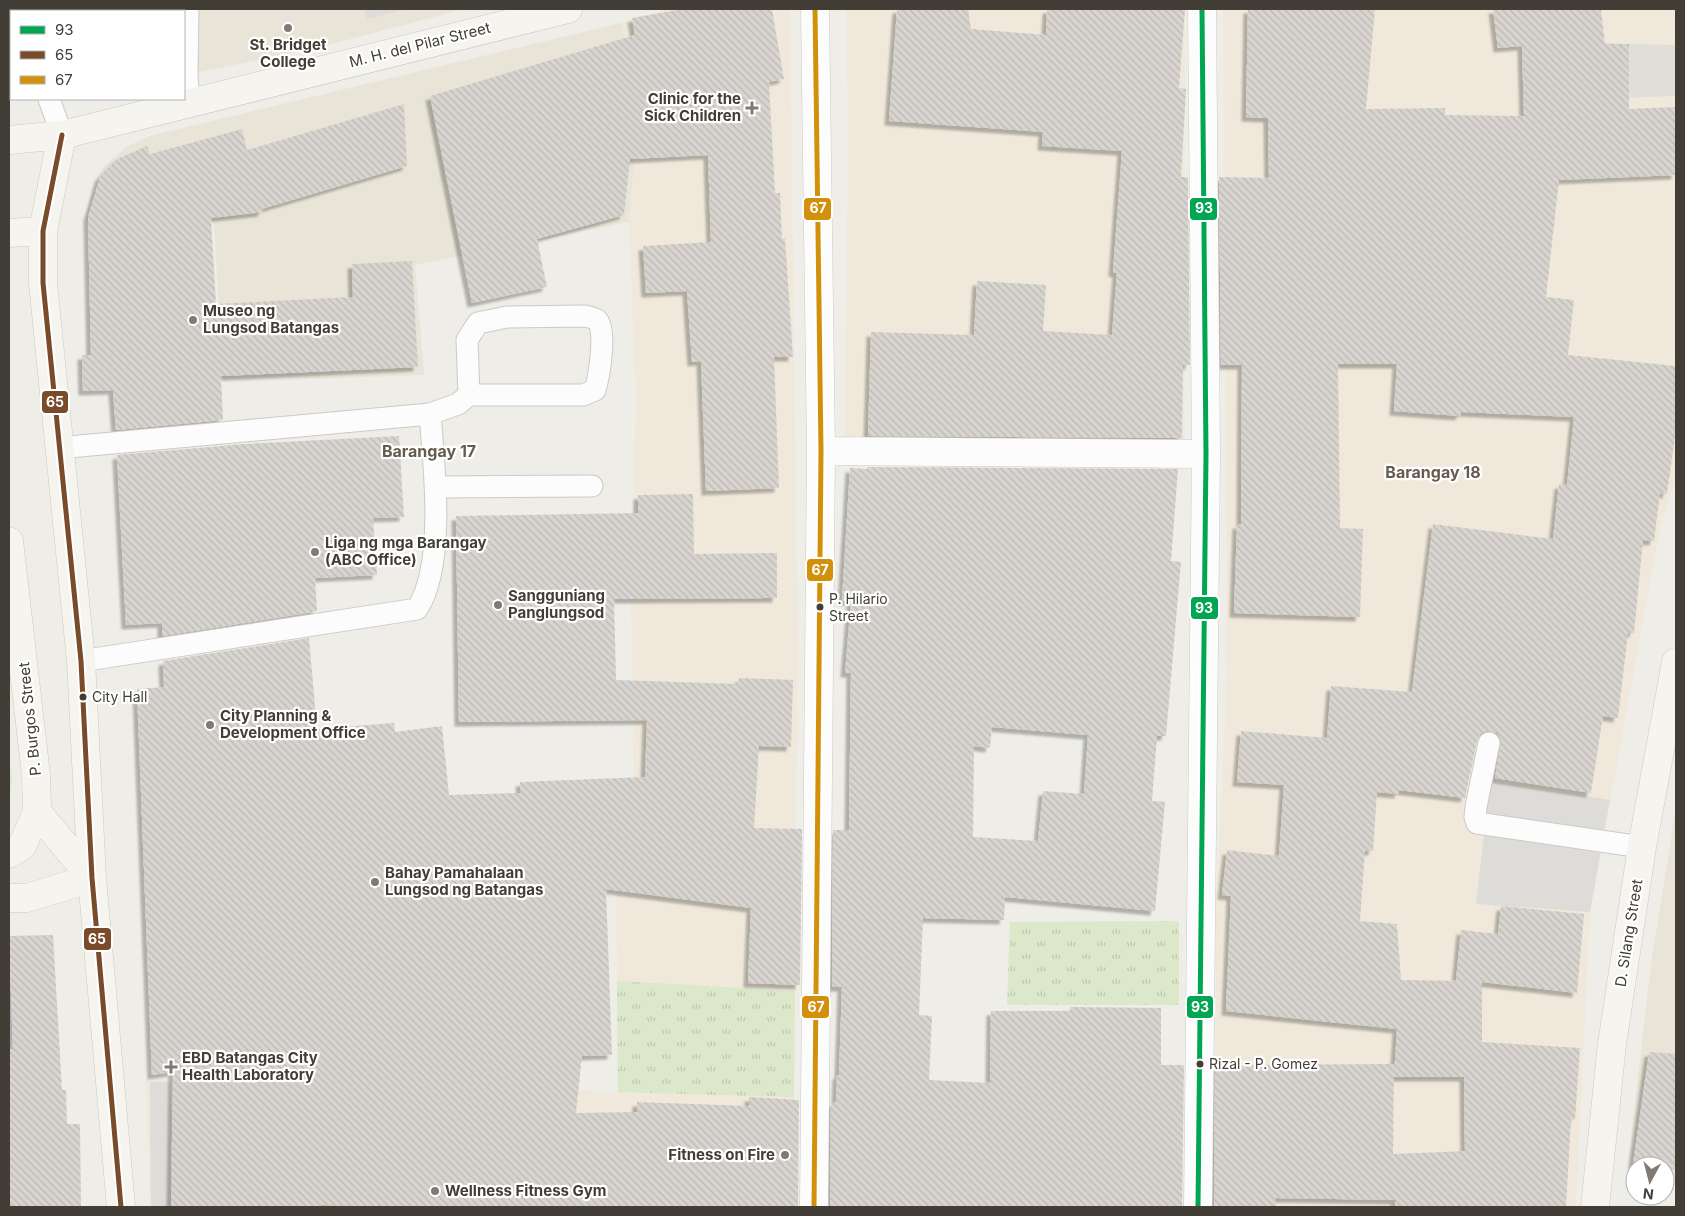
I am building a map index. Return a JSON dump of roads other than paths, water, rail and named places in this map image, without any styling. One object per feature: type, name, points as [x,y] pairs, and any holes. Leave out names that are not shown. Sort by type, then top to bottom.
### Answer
[{"type":"main road","name":"M. H. del Pilar Street","points":[[9,140],[62,135],[568,9]]},
{"type":"main road","points":[[62,135],[44,231],[43,283],[58,448],[81,661],[92,878],[121,1207]]},
{"type":"main road","points":[[9,233],[44,231]]},
{"type":"main road","name":"P. Burgos Street","points":[[9,541],[34,756],[37,812]]},
{"type":"main road","name":"D. Silang Street","points":[[1595,1207],[1612,1044],[1642,847],[1676,662]]},
{"type":"main road","points":[[9,854],[22,846],[37,812],[92,878]]},
{"type":"main road","points":[[9,898],[27,898],[92,878]]},
{"type":"street","points":[[814,1207],[821,451],[815,9]]},
{"type":"street","points":[[1198,1207],[1206,454],[1202,9]]},
{"type":"street","points":[[821,451],[1206,454]]},
{"type":"lane","points":[[188,9],[186,75],[188,104]]},
{"type":"lane","points":[[49,100],[62,135]]},
{"type":"lane","points":[[58,448],[430,414],[458,404],[469,395],[583,395],[595,390],[599,379],[602,331],[597,320],[586,316],[507,317],[478,323],[467,340],[469,395]]},
{"type":"lane","points":[[81,661],[417,609],[424,598],[433,561],[436,487],[430,414]]},
{"type":"lane","points":[[436,487],[592,486]]},
{"type":"lane","points":[[1489,743],[1476,807],[1475,817],[1478,823],[1642,847]]},
{"type":"place","name":"St. Bridget College","points":[[288,28]]},
{"type":"place","name":"Clinic for the Sick Children","points":[[752,108]]},
{"type":"place","name":"Museo ng Lungsod Batangas","points":[[193,320]]},
{"type":"place","name":"Liga ng mga Barangay (ABC Office)","points":[[315,552]]},
{"type":"place","name":"Sangguniang Panglungsod","points":[[498,605]]},
{"type":"place","name":"P. Hilario Street","points":[[820,607]]},
{"type":"place","name":"City Hall","points":[[83,697]]},
{"type":"place","name":"City Planning & Development Office","points":[[210,725]]},
{"type":"place","name":"Bahay Pamahalaan Lungsod ng Batangas","points":[[375,882]]},
{"type":"place","name":"Rizal - P. Gomez","points":[[1200,1064]]},
{"type":"place","name":"EBD Batangas City Health Laboratory","points":[[171,1067]]},
{"type":"place","name":"Fitness on Fire","points":[[785,1155]]},
{"type":"place","name":"Wellness Fitness Gym","points":[[435,1191]]},
{"type":"district","name":"Barangay 17","points":[[429,451]]},
{"type":"district","name":"Barangay 18","points":[[1433,472]]}]
